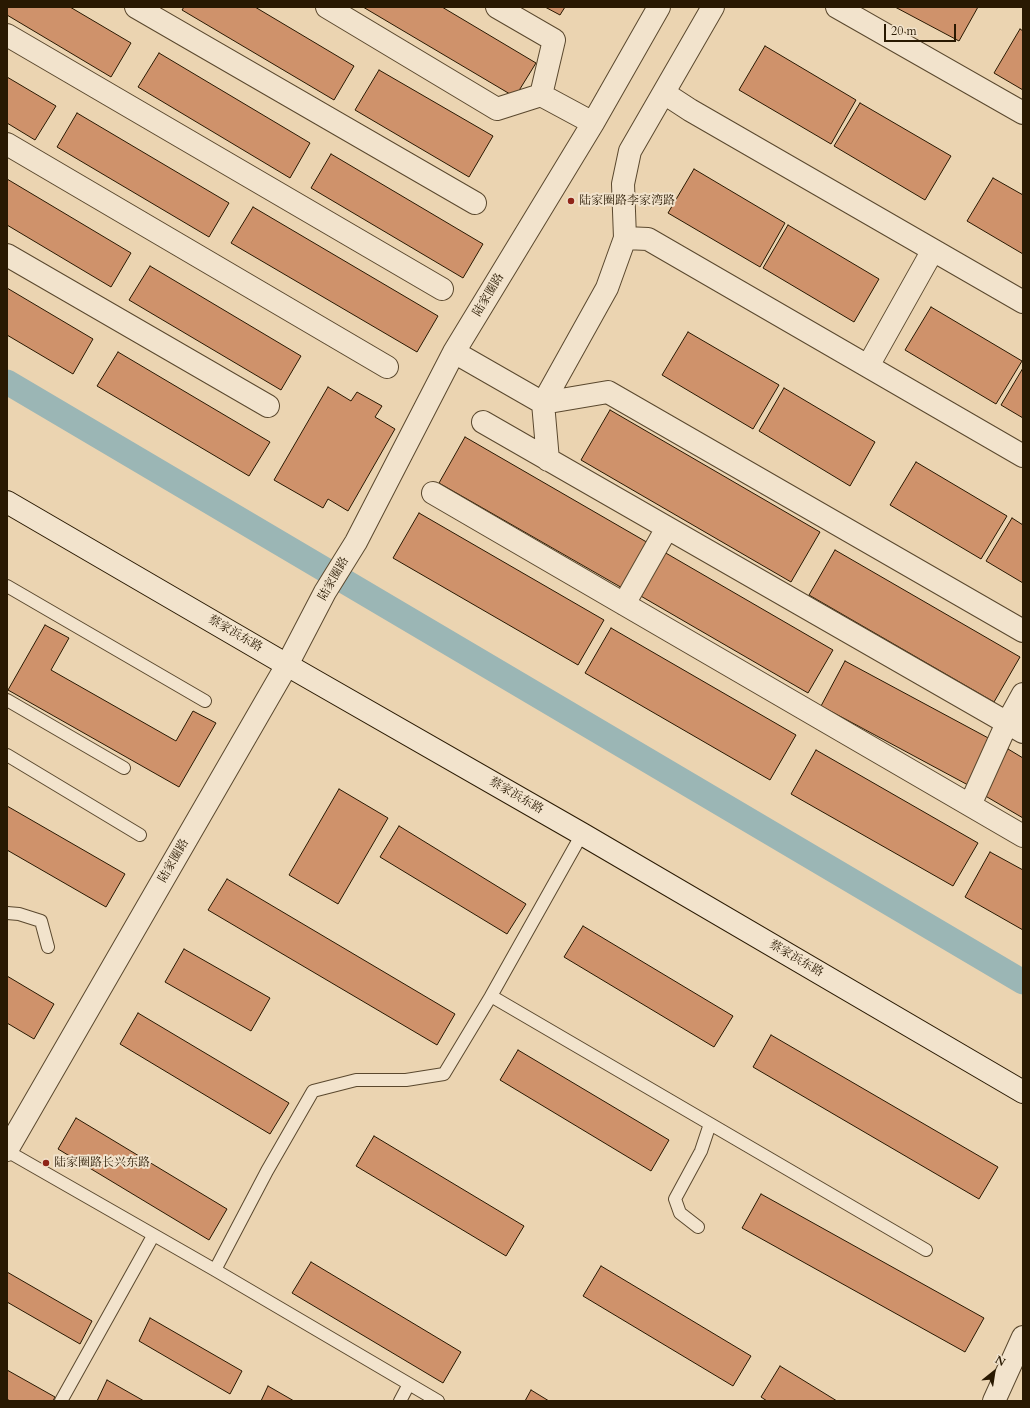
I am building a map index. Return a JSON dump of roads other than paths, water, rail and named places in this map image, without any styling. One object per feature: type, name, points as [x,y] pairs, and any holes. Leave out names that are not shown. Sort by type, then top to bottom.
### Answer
[{"type":"street","points":[[136,7],[475,204]]},
{"type":"street","points":[[327,7],[497,109],[541,95],[593,123]]},
{"type":"street","points":[[497,7],[554,40],[541,95]]},
{"type":"street","name":"陆家圈路","points":[[7,1150],[287,665],[325,592],[356,542],[454,352],[593,123],[659,7]]},
{"type":"street","points":[[548,460],[543,403],[607,288],[625,238],[623,184],[630,151],[713,7]]},
{"type":"street","points":[[837,7],[1023,113]]},
{"type":"street","points":[[7,35],[442,289]]},
{"type":"street","points":[[664,93],[690,110],[1023,302]]},
{"type":"street","points":[[7,144],[387,367]]},
{"type":"street","points":[[625,238],[648,239],[1023,456]]},
{"type":"street","points":[[868,366],[933,250]]},
{"type":"street","points":[[7,255],[268,406]]},
{"type":"street","points":[[454,352],[543,403],[608,392],[1023,631]]},
{"type":"street","points":[[483,422],[1015,728]]},
{"type":"street","points":[[433,493],[1023,836]]},
{"type":"street","name":"蔡家浜东路","points":[[7,502],[582,834],[1023,1092]]},
{"type":"street","points":[[624,604],[667,528]]},
{"type":"street","points":[[970,805],[1015,728],[1023,694]]},
{"type":"street","points":[[994,1401],[1023,1338]]},
{"type":"lane","points":[[7,586],[205,701]]},
{"type":"lane","points":[[7,700],[124,768]]},
{"type":"lane","points":[[7,755],[140,834]]},
{"type":"lane","points":[[215,1270],[267,1171],[313,1091],[356,1080],[406,1080],[444,1074],[491,996],[582,834]]},
{"type":"lane","points":[[7,913],[20,914],[41,921],[48,947]]},
{"type":"lane","points":[[491,996],[926,1250]]},
{"type":"lane","points":[[698,1227],[680,1213],[675,1199],[701,1151],[710,1124]]},
{"type":"lane","points":[[7,1150],[438,1401]]},
{"type":"lane","points":[[60,1401],[153,1236]]},
{"type":"lane","points":[[400,1401],[409,1384]]},
{"type":"waterway","points":[[7,382],[1023,982]]},
{"type":"place","name":"陆家圈路李家湾路","points":[[571,201]]},
{"type":"place","name":"陆家圈路长兴东路","points":[[46,1163]]}]
